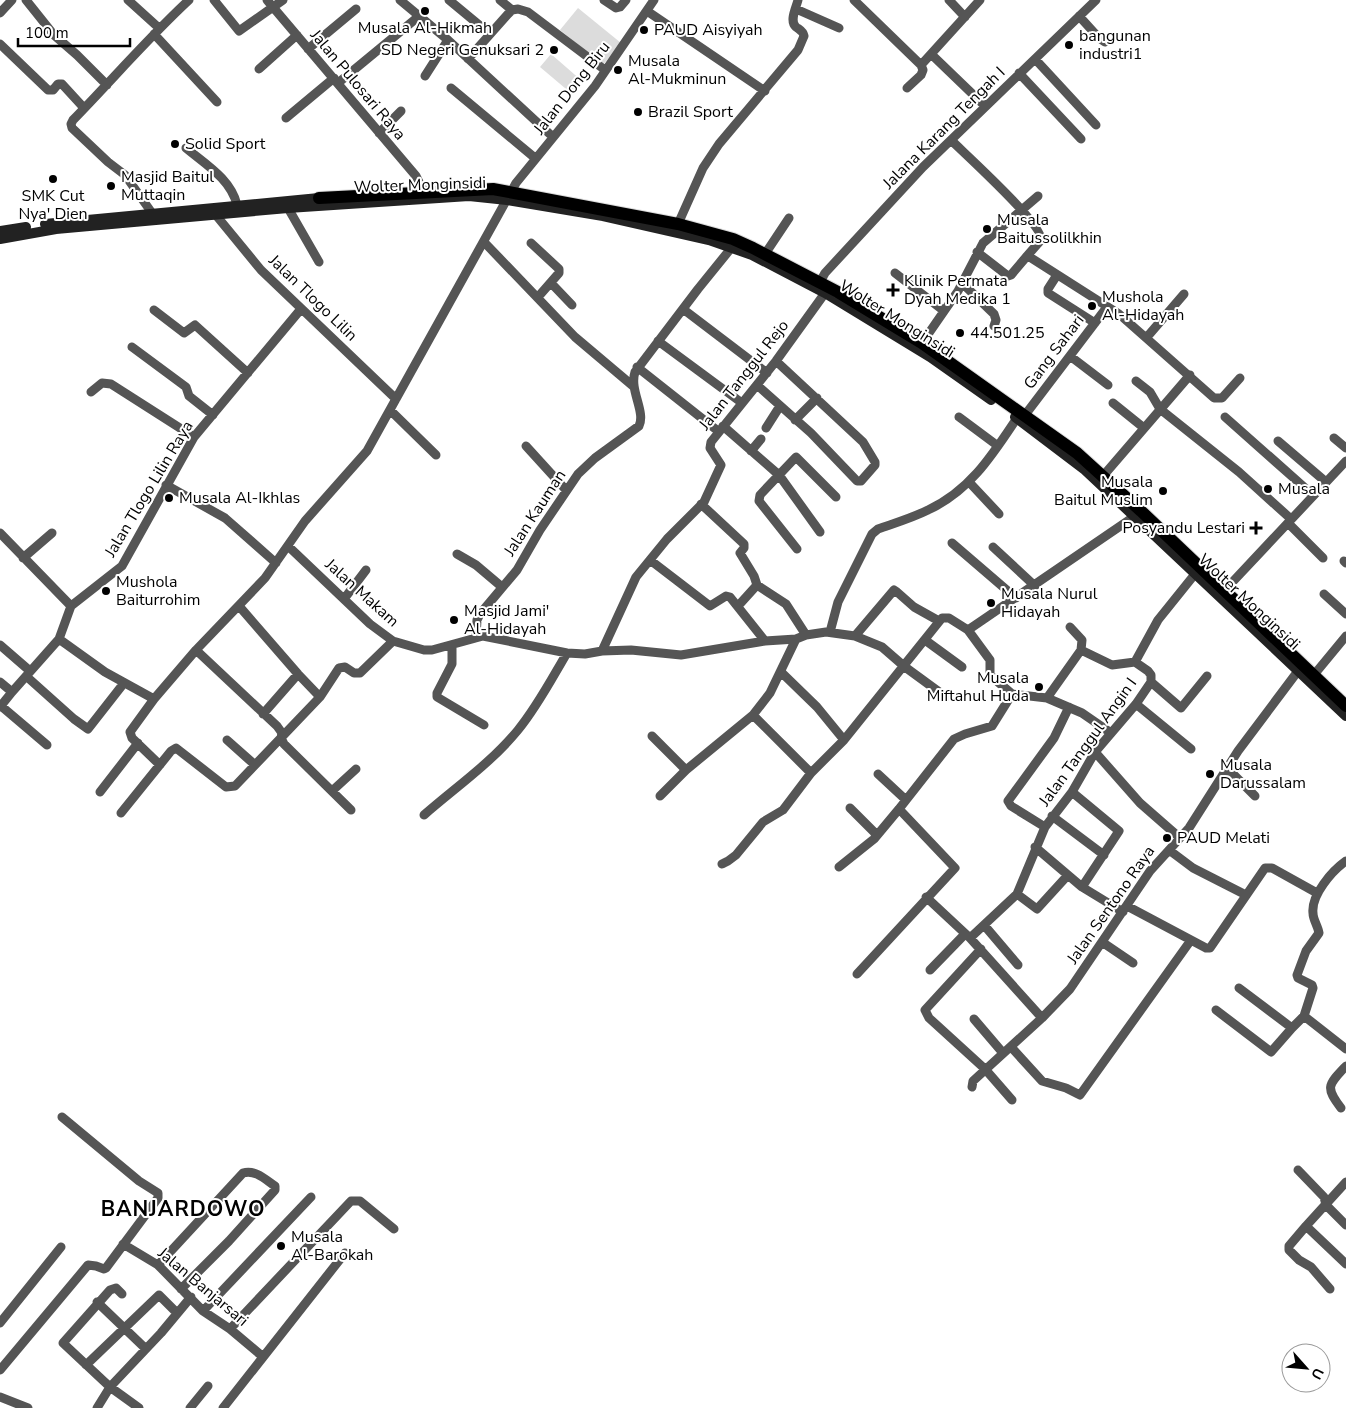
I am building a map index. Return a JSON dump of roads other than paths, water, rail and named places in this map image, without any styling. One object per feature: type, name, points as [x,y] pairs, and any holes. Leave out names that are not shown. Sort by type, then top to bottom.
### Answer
[{"type":"main road","name":"Wolter Monginsidi","points":[[318,202],[424,192],[493,189],[509,196],[732,247],[822,288],[922,343],[1021,416],[1085,470],[1135,516],[1298,671],[1316,682],[1346,706]]},
{"type":"main road","name":"Wolter Monginsidi","points":[[318,202],[509,196],[678,224],[733,239],[765,254],[822,288],[1077,452],[1224,590],[1316,682],[1346,716]]},
{"type":"main road","points":[[0,231],[58,222],[237,205],[318,202]]},
{"type":"main road","points":[[0,239],[56,229],[288,208],[318,202]]},
{"type":"street","points":[[0,14],[12,0]]},
{"type":"street","points":[[26,0],[54,35],[107,85]]},
{"type":"street","points":[[128,0],[217,102]]},
{"type":"street","points":[[152,213],[125,175],[108,162],[72,128],[71,124],[156,31],[189,0]]},
{"type":"street","points":[[214,0],[239,31],[270,4],[283,0]]},
{"type":"street","points":[[400,0],[418,17],[448,40],[553,137]]},
{"type":"street","points":[[449,0],[490,34]]},
{"type":"street","points":[[500,0],[512,10]]},
{"type":"street","points":[[604,0],[616,8],[622,6],[626,0]]},
{"type":"street","name":"Jalan Dong Biru","points":[[138,743],[130,735],[130,732],[154,700],[196,650],[265,578],[305,521],[367,451],[509,196],[535,158],[595,86],[654,0]]},
{"type":"street","points":[[854,0],[921,65],[923,70],[921,75],[907,88]]},
{"type":"street","points":[[948,0],[965,16]]},
{"type":"street","points":[[921,65],[980,0]]},
{"type":"street","name":"Jalana Karang Tengah I","points":[[822,288],[832,266],[923,167],[1096,0]]},
{"type":"street","name":"Jalan Pulosari Raya","points":[[270,4],[416,176],[424,192]]},
{"type":"street","points":[[678,224],[702,168],[718,144],[794,56],[803,40],[804,34],[793,23],[797,4],[839,28]]},
{"type":"street","points":[[308,49],[356,9]]},
{"type":"street","points":[[468,59],[512,10],[518,9],[528,12],[605,70]]},
{"type":"street","points":[[647,11],[765,90]]},
{"type":"street","points":[[1079,16],[1105,42]]},
{"type":"street","points":[[286,118],[418,17]]},
{"type":"street","points":[[259,68],[297,35]]},
{"type":"street","points":[[424,76],[448,40]]},
{"type":"street","points":[[0,44],[48,90],[53,90],[58,84],[62,84],[84,108]]},
{"type":"street","points":[[931,54],[985,106]]},
{"type":"street","points":[[1035,59],[1096,125]]},
{"type":"street","points":[[1019,73],[1081,139]]},
{"type":"street","points":[[452,88],[535,158]]},
{"type":"street","points":[[379,133],[401,111]]},
{"type":"street","points":[[950,140],[1022,210],[1042,236],[1041,240],[1010,276],[977,252]]},
{"type":"street","points":[[186,148],[226,182],[235,195],[237,205]]},
{"type":"street","points":[[922,343],[962,284],[977,252],[988,239],[1038,196]]},
{"type":"street","points":[[288,208],[319,262]]},
{"type":"street","name":"Jalan Tlogo Lilin","points":[[215,214],[261,270],[396,399]]},
{"type":"street","points":[[765,254],[789,218]]},
{"type":"street","points":[[484,242],[576,337],[633,386]]},
{"type":"street","points":[[531,243],[559,269],[551,283],[538,297]]},
{"type":"street","name":"Jalan Kauman","points":[[476,637],[480,614],[517,570],[566,490],[588,464],[639,426],[641,417],[633,386],[633,377],[637,367],[732,247]]},
{"type":"street","points":[[1027,256],[1107,307],[1146,337],[1214,398],[1218,400],[1222,398],[1240,378]]},
{"type":"street","points":[[895,273],[944,311]]},
{"type":"street","points":[[1057,275],[1047,291],[1048,293],[1095,323]]},
{"type":"street","points":[[551,283],[572,305]]},
{"type":"street","points":[[962,284],[994,314],[996,320],[994,326]]},
{"type":"street","name":"Jalan Tanggul Rejo","points":[[602,651],[636,577],[667,539],[706,499],[721,465],[710,446],[711,442],[776,361],[822,288]]},
{"type":"street","points":[[1146,337],[1184,294]]},
{"type":"street","name":"Gang Sahari","points":[[830,632],[838,602],[846,582],[872,534],[878,529],[929,510],[949,498],[969,482],[984,466],[1107,307]]},
{"type":"street","name":"Jalan Tlogo Lilin Raya","points":[[71,606],[122,566],[194,437],[301,309]]},
{"type":"street","points":[[683,309],[767,373]]},
{"type":"street","points":[[154,310],[184,333],[195,325],[248,372]]},
{"type":"street","points":[[658,340],[742,403]]},
{"type":"street","points":[[132,347],[186,387],[189,396],[212,415]]},
{"type":"street","points":[[1070,356],[1108,385]]},
{"type":"street","points":[[757,386],[811,433],[857,481],[862,481],[875,465],[863,442],[776,361]]},
{"type":"street","points":[[637,367],[751,451],[779,475],[820,532]]},
{"type":"street","points":[[1103,476],[1190,375]]},
{"type":"street","points":[[1136,381],[1150,392],[1160,409],[1239,472],[1290,521],[1323,558]]},
{"type":"street","points":[[91,392],[102,383],[112,384],[194,437]]},
{"type":"street","points":[[795,420],[817,398]]},
{"type":"street","points":[[1113,404],[1144,428]]},
{"type":"street","points":[[766,428],[780,406]]},
{"type":"street","points":[[390,410],[436,455]]},
{"type":"street","points":[[959,417],[998,446]]},
{"type":"street","points":[[1225,417],[1313,495]]},
{"type":"street","points":[[1334,438],[1346,448]]},
{"type":"street","points":[[751,451],[762,439]]},
{"type":"street","points":[[1278,441],[1326,482]]},
{"type":"street","points":[[526,446],[566,490]]},
{"type":"street","points":[[796,549],[759,501],[760,495],[796,457],[836,497]]},
{"type":"street","points":[[1224,590],[1346,461]]},
{"type":"street","points":[[969,482],[1000,514]]},
{"type":"street","points":[[166,485],[224,518],[276,563]]},
{"type":"street","points":[[701,504],[744,544],[744,548],[740,553],[754,576],[757,585],[783,602],[806,635]]},
{"type":"street","points":[[968,630],[1135,516]]},
{"type":"street","points":[[0,533],[71,606],[59,639],[0,707],[47,745]]},
{"type":"street","points":[[23,558],[52,533]]},
{"type":"street","points":[[952,543],[1016,598]]},
{"type":"street","name":"Jalan Makam","points":[[288,546],[370,624],[393,641],[424,650],[432,650],[476,637]]},
{"type":"street","points":[[993,547],[1035,586]]},
{"type":"street","points":[[458,554],[476,565],[502,587]]},
{"type":"street","points":[[650,560],[709,606],[728,596],[765,641]]},
{"type":"street","points":[[344,599],[366,570]]},
{"type":"street","name":"Jalan Tanggul Angin I","points":[[1017,894],[1044,827],[1072,792],[1095,752],[1136,704],[1151,682],[1148,671],[1135,662],[1158,620],[1195,574]]},
{"type":"street","points":[[738,606],[757,585]]},
{"type":"street","points":[[856,636],[894,590],[914,606],[939,621]]},
{"type":"street","points":[[1324,594],[1346,614]]},
{"type":"street","points":[[239,606],[320,697]]},
{"type":"street","points":[[722,864],[736,855],[763,822],[784,810],[811,773],[844,740],[905,667],[939,621],[946,617],[968,630],[990,660],[990,675],[1012,694],[1047,698],[1082,713],[1111,733]]},
{"type":"street","points":[[1047,698],[1081,650],[1082,640],[1070,627]]},
{"type":"street","points":[[476,637],[483,636],[567,653],[585,654],[602,651],[631,650],[681,655],[765,641],[796,639],[806,635],[830,632],[856,636],[882,647],[905,667],[946,697]]},
{"type":"street","points":[[1316,682],[1346,636]]},
{"type":"street","points":[[59,639],[105,672],[154,700]]},
{"type":"street","points":[[660,796],[686,770],[753,715],[767,698],[796,639]]},
{"type":"street","points":[[925,640],[962,667]]},
{"type":"street","points":[[121,814],[173,749],[178,749],[226,786],[230,788],[235,786],[320,697],[339,668],[346,667],[354,673],[360,673],[393,641]]},
{"type":"street","points":[[452,644],[452,664],[437,693],[437,697],[484,725]]},
{"type":"street","points":[[0,645],[74,719],[88,729],[124,683]]},
{"type":"street","points":[[196,650],[281,731],[281,738],[284,744],[352,810]]},
{"type":"street","points":[[1081,650],[1112,665],[1135,662]]},
{"type":"street","points":[[424,814],[491,759],[517,731],[533,710],[567,653]]},
{"type":"street","name":"Jalan Sentono Raya","points":[[972,1087],[973,1081],[985,1069],[1042,1018],[1070,989],[1150,871],[1189,828],[1226,768],[1298,671]]},
{"type":"street","points":[[781,672],[817,707],[844,740]]},
{"type":"street","points":[[263,714],[298,674]]},
{"type":"street","points":[[1151,682],[1180,708],[1207,676]]},
{"type":"street","points":[[0,682],[12,692]]},
{"type":"street","points":[[839,867],[877,835],[954,739],[992,726],[1012,694]]},
{"type":"street","points":[[1136,704],[1191,749]]},
{"type":"street","points":[[1044,827],[1011,806],[1008,801],[1054,738],[1069,707]]},
{"type":"street","points":[[753,715],[811,773]]},
{"type":"street","points":[[652,736],[686,770]]},
{"type":"street","points":[[227,740],[255,765]]},
{"type":"street","points":[[100,792],[138,743],[160,766]]},
{"type":"street","points":[[1095,752],[1140,803],[1180,838]]},
{"type":"street","points":[[1226,768],[1255,796]]},
{"type":"street","points":[[332,791],[356,769]]},
{"type":"street","points":[[878,774],[906,800]]},
{"type":"street","points":[[1072,792],[1119,831],[1082,887]]},
{"type":"street","points":[[850,808],[877,835]]},
{"type":"street","points":[[857,974],[926,897],[955,868],[899,809]]},
{"type":"street","points":[[1052,816],[1104,855]]},
{"type":"street","points":[[1035,848],[1082,887],[1206,948],[1212,947],[1262,871],[1269,868],[1290,876],[1317,893]]},
{"type":"street","points":[[1169,850],[1193,868],[1246,895]]},
{"type":"street","points":[[1216,1010],[1271,1052],[1304,1016],[1312,985],[1298,978],[1297,974],[1306,951],[1319,933],[1313,914],[1317,893],[1340,865],[1346,861]]},
{"type":"street","points":[[930,970],[968,936],[984,925],[1017,894],[1037,909],[1068,875]]},
{"type":"street","points":[[926,897],[981,949],[1042,1018]]},
{"type":"street","points":[[984,925],[1018,965]]},
{"type":"street","points":[[974,1019],[1042,1081],[1066,1088],[1080,1095],[1191,940]]},
{"type":"street","points":[[1102,942],[1133,963]]},
{"type":"street","points":[[981,949],[925,1010],[929,1018],[985,1069],[1012,1100]]},
{"type":"street","points":[[1239,988],[1292,1028]]},
{"type":"street","points":[[1304,1016],[1346,1049]]},
{"type":"street","points":[[1341,1108],[1331,1095],[1330,1090],[1335,1077],[1346,1066]]},
{"type":"street","points":[[0,1370],[88,1265],[104,1269],[156,1201],[158,1195],[132,1176],[62,1117]]},
{"type":"street","points":[[1298,1170],[1322,1195],[1326,1205],[1346,1225]]},
{"type":"street","points":[[158,1264],[244,1174],[248,1172],[256,1174],[274,1186],[275,1190],[236,1234],[181,1289]]},
{"type":"street","points":[[1330,1289],[1310,1266],[1299,1260],[1290,1251],[1290,1245],[1346,1182]]},
{"type":"street","points":[[203,1310],[312,1198]]},
{"type":"street","points":[[230,1329],[351,1201],[360,1201],[394,1229]]},
{"type":"street","points":[[1306,1226],[1346,1264]]},
{"type":"street","name":"Jalan Banjarsari","points":[[123,1244],[158,1264],[203,1310],[230,1329],[262,1356]]},
{"type":"street","points":[[0,1323],[61,1246]]},
{"type":"street","points":[[223,1408],[262,1356],[345,1253]]},
{"type":"street","points":[[122,1294],[114,1288],[97,1302],[63,1342],[110,1387],[139,1408]]},
{"type":"street","points":[[86,1365],[159,1295],[177,1313]]},
{"type":"street","points":[[97,1408],[110,1387],[191,1297]]},
{"type":"street","points":[[97,1302],[124,1330],[146,1349]]},
{"type":"street","points":[[190,1408],[208,1386]]},
{"type":"street","points":[[0,1397],[24,1407]]},
{"type":"place","name":"Musala Al-Hikmah","points":[[425,11]]},
{"type":"place","name":"PAUD Aisyiyah","points":[[644,30]]},
{"type":"place","name":"bangunan industri1","points":[[1069,45]]},
{"type":"place","name":"SD Negeri Genuksari 2","points":[[554,50]]},
{"type":"place","name":"Musala Al-Mukminun","points":[[618,70]]},
{"type":"place","name":"Brazil Sport","points":[[638,112]]},
{"type":"place","name":"Solid Sport","points":[[175,144]]},
{"type":"place","name":"SMK Cut Nya' Dien","points":[[53,179]]},
{"type":"place","name":"Masjid Baitul Muttaqin","points":[[111,186]]},
{"type":"place","name":"Musala Baitussolilkhin","points":[[987,229]]},
{"type":"place","name":"Klinik Permata Dyah Medika 1","points":[[893,290]]},
{"type":"place","name":"Mushola Al-Hidayah","points":[[1092,306]]},
{"type":"place","name":"44.501.25","points":[[960,333]]},
{"type":"place","name":"Musala","points":[[1268,489]]},
{"type":"place","name":"Musala Baitul Muslim","points":[[1163,491]]},
{"type":"place","name":"Musala Al-Ikhlas","points":[[169,498]]},
{"type":"place","name":"Posyandu Lestari","points":[[1256,528]]},
{"type":"place","name":"Mushola Baiturrohim","points":[[106,591]]},
{"type":"place","name":"Musala Nurul Hidayah","points":[[991,603]]},
{"type":"place","name":"Masjid Jami' Al-Hidayah","points":[[454,620]]},
{"type":"place","name":"Musala Miftahul Huda","points":[[1039,687]]},
{"type":"place","name":"Musala Darussalam","points":[[1210,774]]},
{"type":"place","name":"PAUD Melati","points":[[1167,838]]},
{"type":"place","name":"Musala Al-Barokah","points":[[281,1246]]},
{"type":"district","name":"BANJARDOWO","points":[[183,1209]]}]
